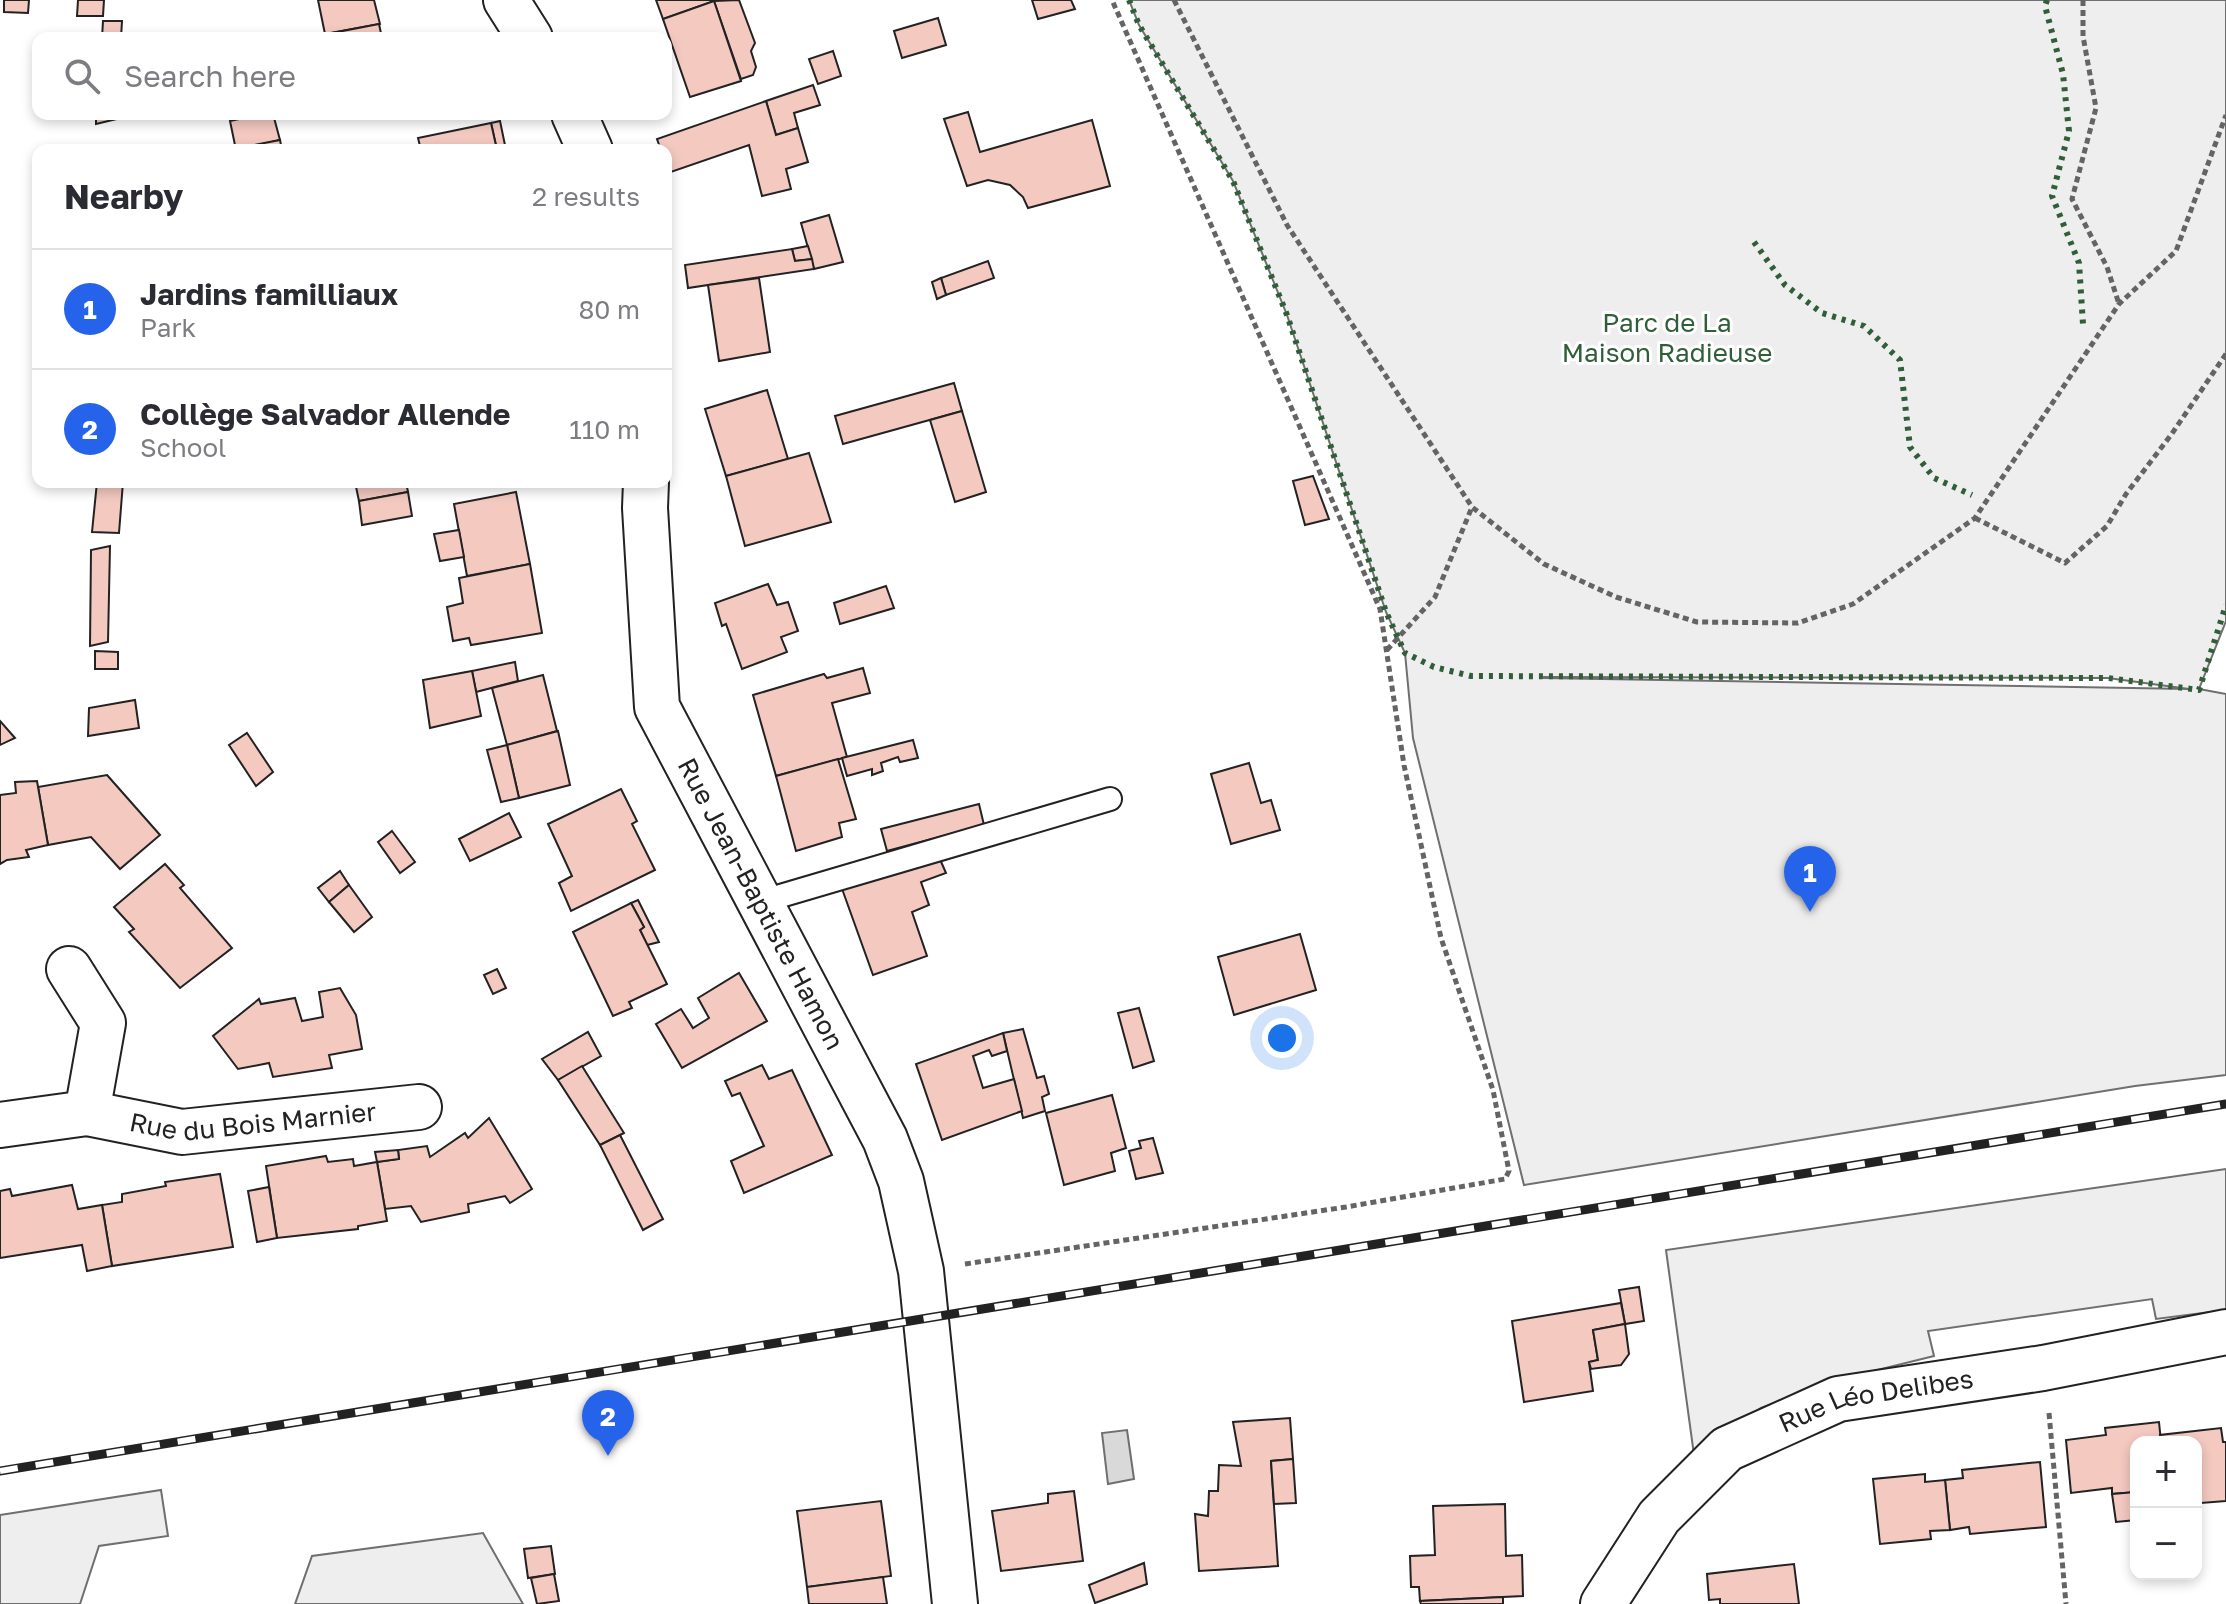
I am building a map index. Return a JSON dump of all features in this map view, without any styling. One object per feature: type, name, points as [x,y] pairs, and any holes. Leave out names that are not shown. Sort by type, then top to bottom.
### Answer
[{"type":"street","points":[[506,0],[526,32]]},
{"type":"street","points":[[577,120],[587,144]]},
{"type":"street","name":"Rue Jean-Baptiste Hamon","points":[[646,488],[657,707],[885,1139],[901,1181],[921,1271],[955,1604]]},
{"type":"street","name":"Rue du Bois Marnier","points":[[69,969],[103,1023],[87,1113]]},
{"type":"street","name":"Rue du Bois Marnier","points":[[0,1125],[87,1113],[182,1132],[419,1107]]},
{"type":"street","name":"Rue Léo Delibes","points":[[1603,1604],[1659,1517],[1727,1449],[1838,1399],[2043,1368],[2226,1332]]},
{"type":"lane","points":[[760,902],[1110,799]]},
{"type":"path","points":[[921,1271],[1346,1207],[1505,1179],[1509,1171],[1493,1090],[1441,938],[1404,765],[1380,609],[1112,0]]},
{"type":"path","points":[[1174,0],[1287,225],[1472,507],[1544,564],[1616,597],[1697,622],[1798,623],[1853,604],[1975,518],[2119,304],[2176,251],[2226,115]]},
{"type":"path","points":[[2083,0],[2083,36],[2096,108],[2072,199],[2107,267],[2119,304]]},
{"type":"path","points":[[1975,518],[2065,563],[2107,526],[2126,494],[2226,354]]},
{"type":"path","points":[[1387,650],[1435,597],[1472,507]]},
{"type":"path","points":[[2043,1368],[2066,1604]]},
{"type":"green space","name":"Parc de La Maison Radieuse","points":[[1129,0],[2226,0],[2226,621],[2199,689],[2226,694],[2226,1075],[2135,1086],[1524,1185],[1413,738],[1405,653],[1386,612],[1287,315],[1233,181],[1139,25]],"holes":[[[1544,677],[2108,678],[2189,689]]]},
{"type":"green space","points":[[2226,1169],[2226,1310],[2156,1319],[2152,1299],[1928,1331],[1934,1356],[1837,1380],[1761,1408],[1694,1455],[1666,1250]]},
{"type":"green space","points":[[161,1490],[168,1536],[99,1546],[80,1604],[0,1604],[0,1515]]},
{"type":"green space","points":[[483,1533],[523,1604],[295,1604],[312,1556]]},
{"type":"shaded area","points":[[1127,1430],[1134,1479],[1108,1484],[1102,1433]]},
{"type":"building","points":[[4,0],[29,0],[28,13],[4,12]]},
{"type":"building","points":[[78,0],[104,0],[103,16],[77,16]]},
{"type":"building","points":[[318,0],[374,0],[380,24],[325,32]]},
{"type":"building","points":[[656,0],[717,0],[663,19]]},
{"type":"building","points":[[739,0],[755,43],[751,51],[756,67],[753,75],[741,79],[714,1]]},
{"type":"building","points":[[1032,0],[1071,0],[1075,9],[1038,19]]},
{"type":"building","points":[[714,1],[741,81],[690,97],[672,45],[672,32],[668,32],[663,19]]},
{"type":"building","points":[[938,18],[946,45],[902,58],[894,31]]},
{"type":"building","points":[[103,21],[122,21],[121,32],[102,32]]},
{"type":"building","points":[[379,24],[381,32],[337,32]]},
{"type":"building","points":[[833,51],[841,76],[818,84],[809,59]]},
{"type":"building","points":[[813,85],[820,105],[794,113],[798,128],[776,135],[766,101]]},
{"type":"building","points":[[766,101],[776,135],[798,128],[808,162],[786,169],[791,189],[762,196],[749,145],[672,172],[672,144],[659,144],[657,139]]},
{"type":"building","points":[[968,112],[980,152],[1092,120],[1110,186],[1028,208],[1023,197],[1010,185],[988,180],[967,186],[944,119]]},
{"type":"building","points":[[275,120],[280,140],[262,144],[235,144],[230,121]]},
{"type":"building","points":[[500,121],[505,144],[496,144],[491,123]]},
{"type":"building","points":[[491,123],[496,144],[420,144],[418,138]]},
{"type":"building","points":[[280,140],[281,144],[259,144]]},
{"type":"building","points":[[829,215],[843,262],[814,269],[801,223]]},
{"type":"building","points":[[808,246],[812,259],[795,261],[792,249]]},
{"type":"building","points":[[792,249],[795,261],[812,259],[814,269],[688,288],[685,265]]},
{"type":"building","points":[[988,261],[994,278],[946,295],[941,278]]},
{"type":"building","points":[[759,278],[770,352],[719,361],[708,285]]},
{"type":"building","points":[[941,278],[946,295],[937,299],[932,282]]},
{"type":"building","points":[[954,383],[962,411],[843,444],[835,416]]},
{"type":"building","points":[[767,390],[788,459],[726,476],[705,409]]},
{"type":"building","points":[[962,411],[986,492],[955,502],[930,420]]},
{"type":"building","points":[[809,453],[831,522],[745,546],[726,476]]},
{"type":"building","points":[[1313,476],[1329,519],[1305,525],[1293,481]]},
{"type":"building","points":[[96,488],[123,488],[119,533],[92,532]]},
{"type":"building","points":[[356,488],[407,488],[408,492],[359,501]]},
{"type":"building","points":[[408,492],[412,516],[362,525],[359,501]]},
{"type":"building","points":[[516,492],[530,564],[467,576],[454,504]]},
{"type":"building","points":[[459,530],[464,557],[440,561],[434,534]]},
{"type":"building","points":[[110,546],[108,642],[90,646],[91,550]]},
{"type":"building","points":[[530,564],[542,633],[471,645],[469,638],[453,641],[447,607],[463,603],[459,578]]},
{"type":"building","points":[[768,584],[777,605],[788,602],[798,631],[781,637],[787,652],[742,669],[715,603]]},
{"type":"building","points":[[886,586],[894,608],[840,624],[834,603]]},
{"type":"building","points":[[95,651],[118,652],[118,669],[95,669]]},
{"type":"building","points":[[515,662],[518,681],[476,692],[472,671]]},
{"type":"building","points":[[863,668],[870,693],[832,703],[847,757],[776,776],[753,695],[824,674],[827,678]]},
{"type":"building","points":[[472,671],[481,716],[430,728],[423,680]]},
{"type":"building","points":[[543,675],[557,731],[507,745],[492,688]]},
{"type":"building","points":[[135,700],[139,728],[88,736],[89,708]]},
{"type":"building","points":[[0,721],[15,738],[0,745]]},
{"type":"building","points":[[558,731],[570,785],[519,798],[507,745]]},
{"type":"building","points":[[247,733],[273,772],[256,786],[229,745]]},
{"type":"building","points":[[913,740],[918,758],[900,762],[898,757],[881,763],[883,771],[872,775],[872,769],[847,776],[842,758]]},
{"type":"building","points":[[507,745],[519,798],[501,802],[487,750]]},
{"type":"building","points":[[838,759],[856,819],[839,823],[842,837],[796,851],[776,776]]},
{"type":"building","points":[[1249,763],[1261,803],[1271,800],[1280,830],[1231,844],[1211,774]]},
{"type":"building","points":[[107,775],[160,835],[120,869],[91,837],[48,845],[38,787]]},
{"type":"building","points":[[37,781],[48,845],[26,850],[29,857],[0,864],[0,795],[16,793],[15,782]]},
{"type":"building","points":[[621,789],[637,821],[632,824],[655,870],[571,911],[559,883],[572,876],[548,824]]},
{"type":"building","points":[[979,804],[984,825],[887,851],[881,829]]},
{"type":"building","points":[[509,813],[521,837],[470,861],[459,839]]},
{"type":"building","points":[[392,831],[415,862],[400,873],[378,842]]},
{"type":"building","points":[[939,857],[946,873],[921,882],[929,905],[912,912],[927,956],[873,975],[841,886]]},
{"type":"building","points":[[165,864],[184,885],[180,888],[232,948],[180,988],[129,932],[134,929],[114,907]]},
{"type":"building","points":[[340,871],[349,885],[329,902],[318,888]]},
{"type":"building","points":[[349,885],[372,917],[354,932],[329,902]]},
{"type":"building","points":[[638,900],[659,942],[647,945],[640,930],[644,927],[631,903]]},
{"type":"building","points":[[631,903],[644,927],[640,930],[667,984],[629,1002],[632,1008],[613,1016],[573,932]]},
{"type":"building","points":[[1300,934],[1316,990],[1234,1015],[1218,957]]},
{"type":"building","points":[[497,969],[506,988],[493,994],[484,975]]},
{"type":"building","points":[[739,973],[767,1021],[682,1068],[656,1024],[681,1009],[693,1028],[709,1018],[698,998]]},
{"type":"building","points":[[340,988],[356,1015],[362,1049],[329,1055],[332,1068],[273,1077],[269,1063],[238,1069],[213,1036],[259,999],[261,1004],[295,998],[302,1021],[323,1017],[319,992]]},
{"type":"building","points":[[1139,1008],[1154,1061],[1133,1068],[1118,1013]]},
{"type":"building","points":[[1023,1029],[1037,1078],[1044,1076],[1049,1094],[1042,1097],[1045,1111],[1023,1118],[1003,1033]]},
{"type":"building","points":[[588,1032],[601,1056],[558,1080],[542,1059]]},
{"type":"building","points":[[1003,1033],[1007,1051],[992,1056],[989,1050],[973,1056],[983,1088],[1014,1079],[1022,1111],[942,1140],[916,1064]]},
{"type":"building","points":[[762,1065],[769,1079],[792,1070],[832,1155],[744,1193],[731,1161],[764,1146],[740,1093],[732,1096],[725,1081]]},
{"type":"building","points":[[582,1066],[624,1133],[600,1145],[558,1080]]},
{"type":"building","points":[[1112,1095],[1126,1148],[1111,1153],[1115,1171],[1064,1185],[1046,1113]]},
{"type":"building","points":[[489,1118],[532,1189],[510,1203],[505,1196],[468,1204],[469,1212],[421,1222],[411,1206],[385,1209],[377,1162],[399,1159],[398,1150],[427,1146],[430,1157],[465,1133],[468,1138]]},
{"type":"building","points":[[620,1135],[663,1219],[643,1230],[600,1145]]},
{"type":"building","points":[[1153,1138],[1163,1173],[1136,1179],[1129,1151],[1141,1148],[1139,1141]]},
{"type":"building","points":[[398,1150],[399,1159],[377,1162],[375,1152]]},
{"type":"building","points":[[326,1156],[328,1162],[353,1159],[354,1166],[377,1162],[387,1221],[358,1226],[358,1229],[277,1238],[266,1166]]},
{"type":"building","points":[[220,1174],[233,1247],[112,1266],[102,1205],[122,1202],[122,1194],[166,1186],[165,1182]]},
{"type":"building","points":[[72,1185],[78,1209],[102,1205],[112,1266],[87,1271],[82,1245],[0,1258],[0,1191],[10,1189],[12,1196]]},
{"type":"building","points":[[269,1187],[277,1238],[257,1242],[248,1191]]},
{"type":"building","points":[[1639,1287],[1644,1321],[1625,1324],[1619,1290]]},
{"type":"building","points":[[1621,1303],[1625,1324],[1593,1330],[1598,1360],[1589,1362],[1593,1391],[1524,1402],[1512,1321]]},
{"type":"building","points":[[1625,1324],[1629,1354],[1621,1365],[1591,1369],[1589,1362],[1598,1360],[1593,1330]]},
{"type":"building","points":[[1290,1418],[1293,1459],[1271,1461],[1278,1566],[1199,1571],[1195,1514],[1208,1516],[1209,1491],[1218,1491],[1219,1465],[1241,1466],[1233,1422]]},
{"type":"building","points":[[2159,1422],[2160,1436],[2130,1436],[2130,1492],[2112,1494],[2112,1488],[2071,1493],[2066,1440],[2106,1435],[2105,1428]]},
{"type":"building","points":[[2221,1428],[2223,1442],[2226,1442],[2226,1501],[2202,1503],[2202,1436],[2160,1435]]},
{"type":"building","points":[[1293,1459],[1296,1503],[1274,1504],[1271,1461]]},
{"type":"building","points":[[2040,1462],[2046,1527],[1970,1534],[1969,1527],[1950,1530],[1945,1480],[1963,1478],[1962,1470]]},
{"type":"building","points":[[1925,1474],[1925,1482],[1945,1480],[1950,1530],[1930,1531],[1931,1539],[1880,1544],[1873,1479]]},
{"type":"building","points":[[1074,1491],[1083,1561],[1001,1571],[992,1511],[1048,1503],[1048,1494]]},
{"type":"building","points":[[2130,1492],[2130,1521],[2116,1522],[2112,1494]]},
{"type":"building","points":[[881,1501],[891,1576],[807,1587],[797,1511]]},
{"type":"building","points":[[1505,1504],[1506,1556],[1522,1555],[1523,1596],[1420,1601],[1419,1587],[1411,1587],[1410,1556],[1435,1555],[1433,1506]]},
{"type":"building","points":[[551,1546],[555,1574],[528,1578],[524,1549]]},
{"type":"building","points":[[1144,1563],[1147,1584],[1095,1603],[1089,1585]]},
{"type":"building","points":[[1794,1564],[1799,1604],[1720,1604],[1720,1599],[1709,1600],[1707,1574]]},
{"type":"building","points":[[554,1574],[559,1601],[537,1604],[531,1578]]},
{"type":"building","points":[[883,1577],[887,1604],[809,1604],[807,1587]]},
{"type":"building","points":[[1503,1597],[1503,1604],[1421,1604],[1420,1601]]},
{"type":"railway","points":[[0,1471],[2226,1104]]},
{"type":"hedge","points":[[1129,0],[1139,25],[1233,181],[1287,315],[1386,612],[1405,653],[1434,667],[1471,676],[2108,678],[2199,690],[2226,605]]},
{"type":"hedge","points":[[2047,0],[2045,6],[2063,74],[2069,131],[2052,196],[2079,263],[2083,324]]},
{"type":"hedge","points":[[1754,242],[1785,285],[1822,313],[1864,326],[1900,360],[1910,447],[1934,478],[1972,495]]},
{"type":"place","name":"Jardins familliaux","points":[[1810,912]]},
{"type":"place","name":"Collège Salvador Allende","points":[[608,1456]]}]
